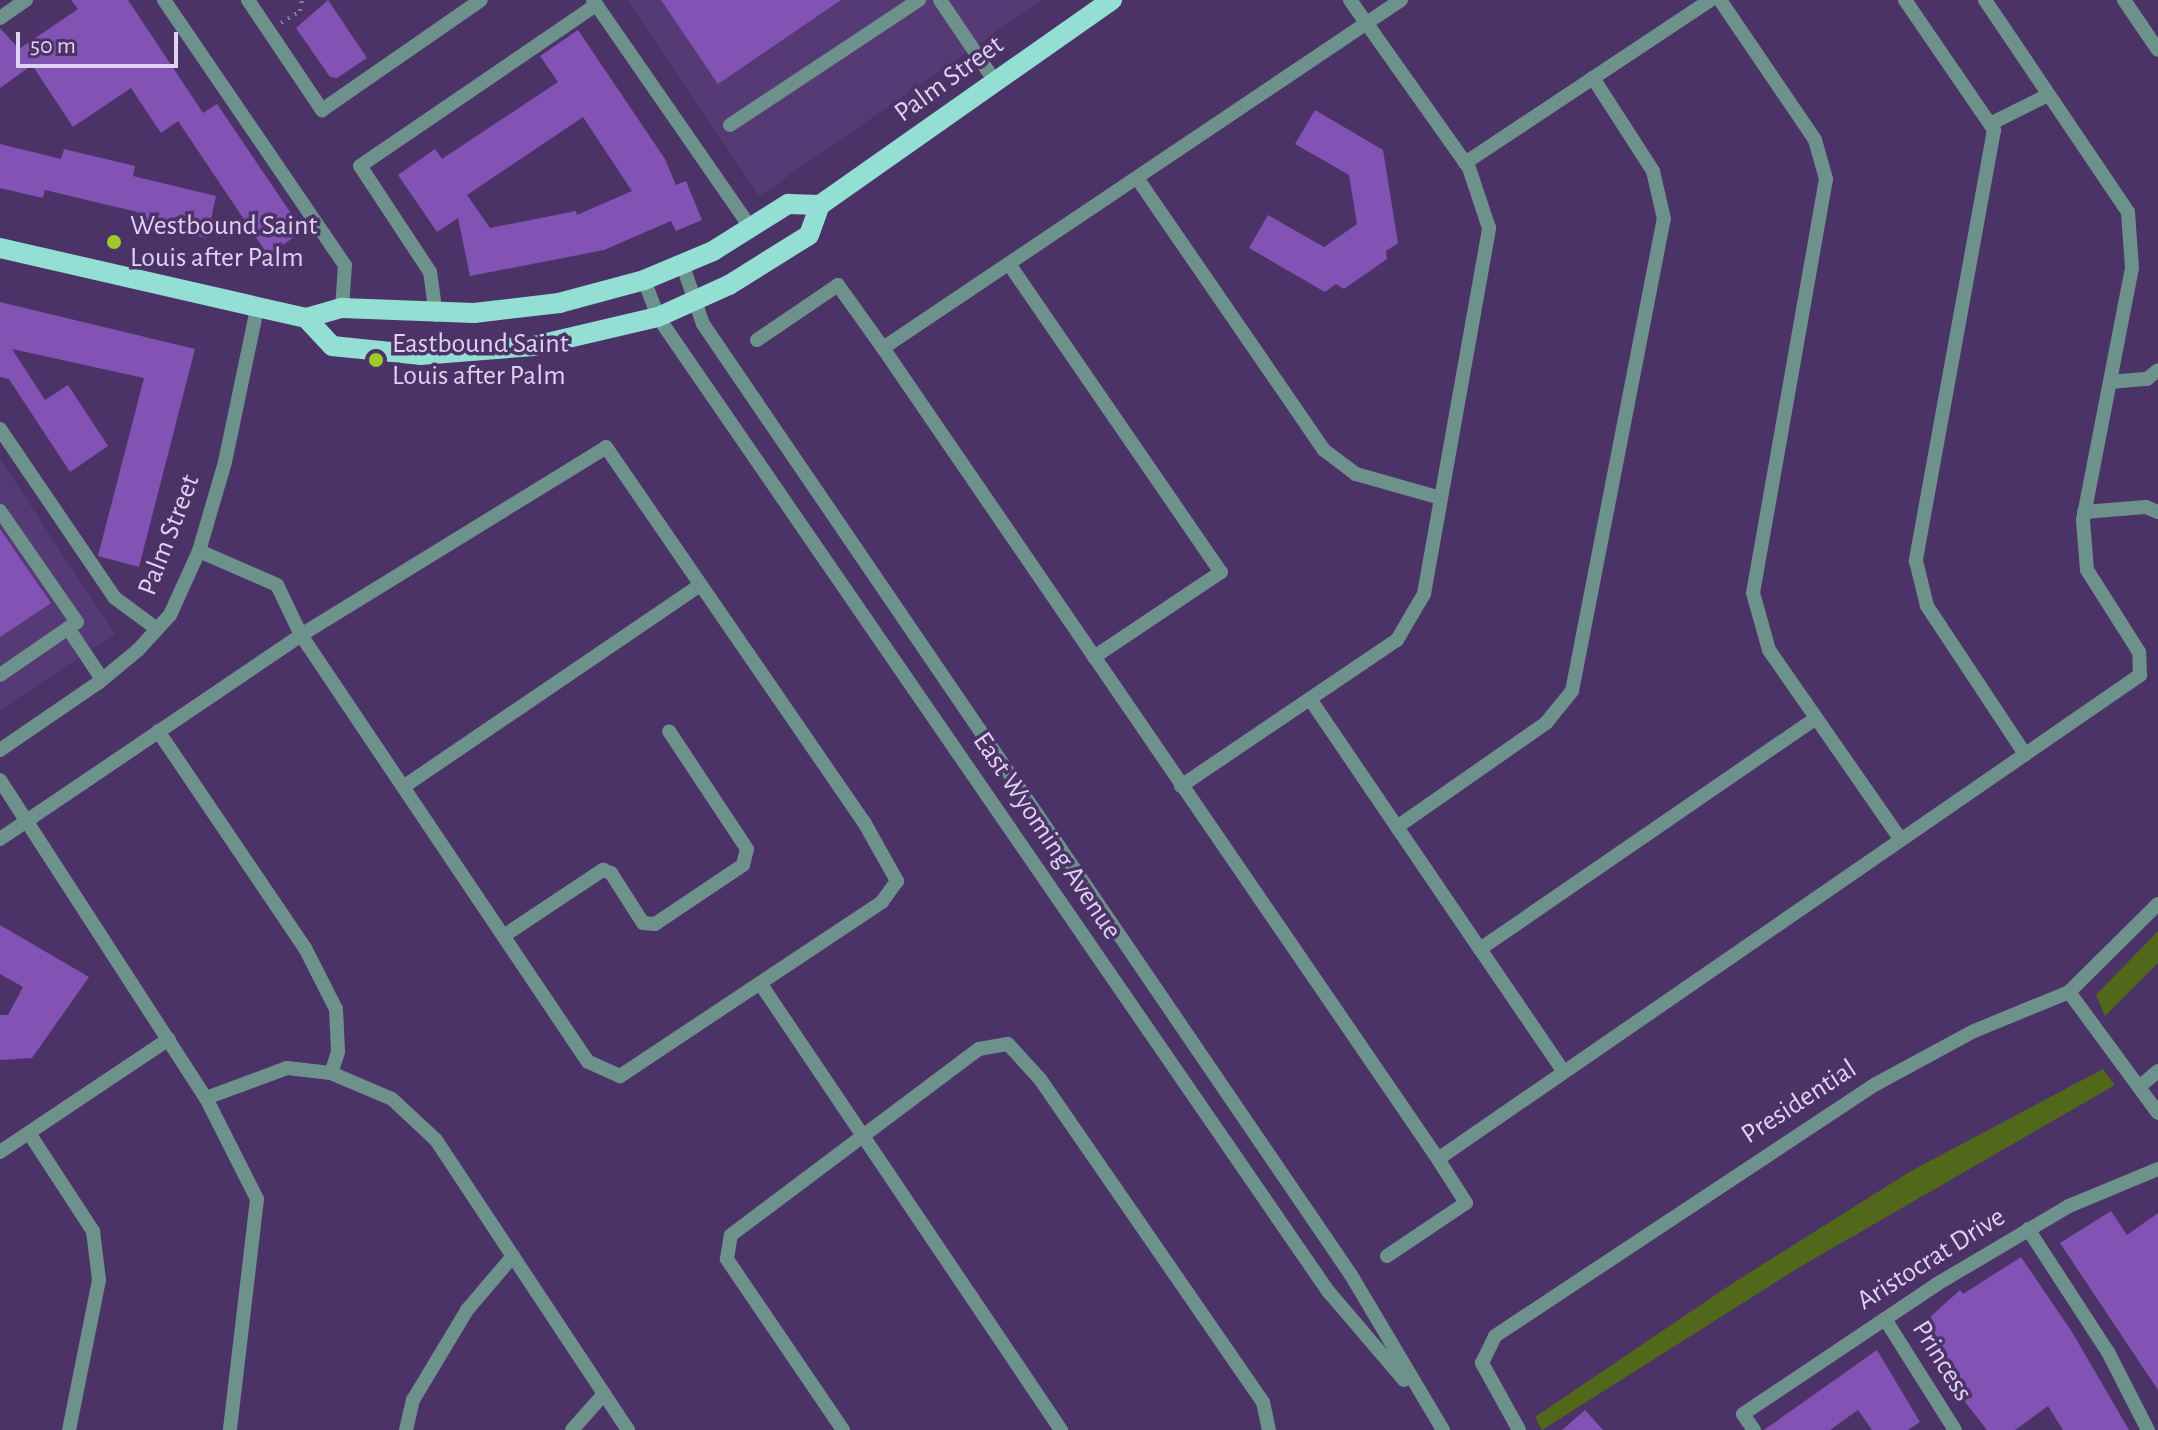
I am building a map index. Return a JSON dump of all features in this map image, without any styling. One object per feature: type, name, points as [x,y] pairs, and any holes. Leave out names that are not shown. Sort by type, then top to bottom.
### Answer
[{"type":"main road","name":"Palm Street","points":[[306,318],[332,346],[420,355],[534,346],[658,317],[771,261],[809,235],[820,205],[1112,0]]},
{"type":"main road","points":[[0,248],[306,318],[342,308],[436,315],[559,303],[644,280],[683,266],[788,204],[820,205]]},
{"type":"street","points":[[0,18],[26,0]]},
{"type":"street","points":[[164,0],[345,265],[342,308]]},
{"type":"street","points":[[248,0],[322,110],[481,0]]},
{"type":"street","points":[[730,125],[919,0]]},
{"type":"street","points":[[940,0],[994,80]]},
{"type":"street","points":[[1181,786],[1397,640],[1424,594],[1489,228],[1465,163],[1350,0]]},
{"type":"street","points":[[883,348],[1401,0]]},
{"type":"street","points":[[1465,163],[1710,0]]},
{"type":"street","points":[[1720,0],[1815,140],[1826,179],[1753,593],[1769,650],[1901,840]]},
{"type":"street","points":[[1905,0],[1994,130],[1916,561],[1927,606],[2025,754]]},
{"type":"street","points":[[1438,1159],[2140,675],[2139,652],[2087,570],[2084,512],[2132,268],[2128,212],[1985,0]]},
{"type":"street","points":[[2124,0],[2158,50]]},
{"type":"street","points":[[436,315],[430,272],[360,166],[594,2],[751,228]]},
{"type":"street","points":[[1397,827],[1546,723],[1572,691],[1664,219],[1653,171],[1593,78]]},
{"type":"street","points":[[1990,124],[2048,95]]},
{"type":"street","points":[[1137,178],[1324,450],[1356,474],[1441,498]]},
{"type":"street","points":[[1009,264],[1221,572],[1094,657]]},
{"type":"street","name":"East Wyoming Avenue","points":[[683,266],[692,302],[1351,1275],[1443,1430]]},
{"type":"street","name":"East Wyoming Avenue","points":[[644,280],[658,317],[1328,1291],[1427,1407]]},
{"type":"street","points":[[757,340],[838,285],[883,348],[1466,1203],[1387,1256]]},
{"type":"street","name":"Palm Street","points":[[0,749],[102,679],[170,615],[199,551],[225,462],[257,309]]},
{"type":"street","points":[[2110,382],[2147,379],[2158,370]]},
{"type":"street","points":[[0,429],[115,598],[157,629]]},
{"type":"street","points":[[0,839],[301,635],[606,447],[864,822],[897,881],[882,902],[620,1076],[588,1062],[406,785],[301,635],[277,585],[199,551]]},
{"type":"street","points":[[2084,512],[2146,507],[2158,512]]},
{"type":"street","points":[[0,511],[77,622],[0,675]]},
{"type":"street","points":[[406,785],[699,586]]},
{"type":"street","points":[[68,628],[102,679]]},
{"type":"street","points":[[1310,699],[1564,1072]]},
{"type":"street","points":[[1480,949],[1816,718]]},
{"type":"street","points":[[158,731],[318,972],[336,1009],[338,1052],[331,1073]]},
{"type":"street","points":[[505,935],[603,870],[611,873],[643,923],[655,924],[743,865],[747,849],[669,731]]},
{"type":"street","points":[[0,780],[206,1098],[257,1199],[230,1430]]},
{"type":"street","name":"Presidential","points":[[1519,1430],[1482,1363],[1495,1336],[1876,1084],[1974,1031],[2069,992],[2158,904]]},
{"type":"street","points":[[760,983],[858,1135],[1061,1430]]},
{"type":"street","points":[[2069,992],[2158,1113]]},
{"type":"street","points":[[0,1152],[169,1039]]},
{"type":"street","points":[[843,1430],[727,1259],[731,1235],[858,1135],[979,1049],[1008,1044],[1040,1079],[1263,1402],[1269,1430]]},
{"type":"street","points":[[206,1098],[287,1068],[331,1073],[392,1099],[436,1140],[628,1430]]},
{"type":"street","points":[[2139,1087],[2158,1071]]},
{"type":"street","points":[[29,1133],[93,1231],[99,1280],[69,1430]]},
{"type":"street","name":"Aristocrat Drive","points":[[1754,1430],[1743,1414],[1885,1319],[2069,1206],[2158,1169]]},
{"type":"street","points":[[2028,1229],[2108,1352],[2148,1430]]},
{"type":"street","points":[[406,1430],[413,1400],[467,1310],[513,1256]]},
{"type":"street","name":"Princess","points":[[1885,1319],[1955,1430]]},
{"type":"street","points":[[572,1430],[603,1395]]},
{"type":"path","points":[[270,32],[300,11],[302,0]]},
{"type":"shaded area","points":[[628,0],[1042,0],[759,196]]},
{"type":"shaded area","points":[[0,459],[115,634],[0,710]]},
{"type":"green space","points":[[2158,931],[2158,963],[2105,1016],[2096,995]]},
{"type":"green space","points":[[2103,1069],[2115,1085],[1798,1268],[1542,1430],[1535,1417],[1730,1285],[1911,1171]]},
{"type":"building","points":[[71,0],[128,0],[203,113],[217,104],[303,231],[268,255],[178,121],[161,133],[131,88],[73,127],[32,65],[0,88],[0,28],[19,49],[78,9]]},
{"type":"building","points":[[328,0],[367,58],[337,78],[330,77],[296,28]]},
{"type":"building","points":[[661,0],[841,0],[718,84]]},
{"type":"building","points":[[578,30],[665,159],[676,185],[686,181],[702,220],[676,231],[671,221],[604,250],[470,276],[458,218],[437,232],[398,175],[435,149],[442,159],[558,82],[540,56]],"holes":[[[583,117],[632,191],[577,215],[576,211],[490,228],[467,195]]]},
{"type":"building","points":[[1315,110],[1383,150],[1398,243],[1386,251],[1387,259],[1344,289],[1336,284],[1325,292],[1249,248],[1268,215],[1324,247],[1357,224],[1349,175],[1295,144]]},
{"type":"building","points":[[0,144],[61,159],[64,149],[135,166],[133,176],[216,196],[207,238],[135,222],[137,212],[45,190],[43,198],[0,188]]},
{"type":"building","points":[[0,302],[195,349],[139,567],[98,556],[144,378],[12,349],[45,400],[68,385],[108,446],[70,472],[9,379],[0,377]]},
{"type":"building","points":[[0,529],[51,603],[0,637]]},
{"type":"building","points":[[0,925],[89,977],[32,1058],[0,1060],[0,1015],[8,1015],[23,987],[0,974]]},
{"type":"building","points":[[2111,1211],[2127,1235],[2158,1213],[2158,1390],[2060,1243]]},
{"type":"building","points":[[2021,1257],[2072,1332],[2129,1430],[2063,1430],[2048,1406],[2015,1430],[1987,1430],[1947,1379],[1958,1371],[1918,1328],[1960,1290],[1963,1294]]},
{"type":"building","points":[[1877,1350],[1920,1422],[1908,1430],[1872,1430],[1858,1410],[1830,1430],[1764,1430]]},
{"type":"building","points":[[1585,1410],[1603,1430],[1562,1430]]},
{"type":"place","name":"Westbound Saint Louis after Palm","points":[[114,242]]},
{"type":"place","name":"Eastbound Saint Louis after Palm","points":[[376,360]]}]
